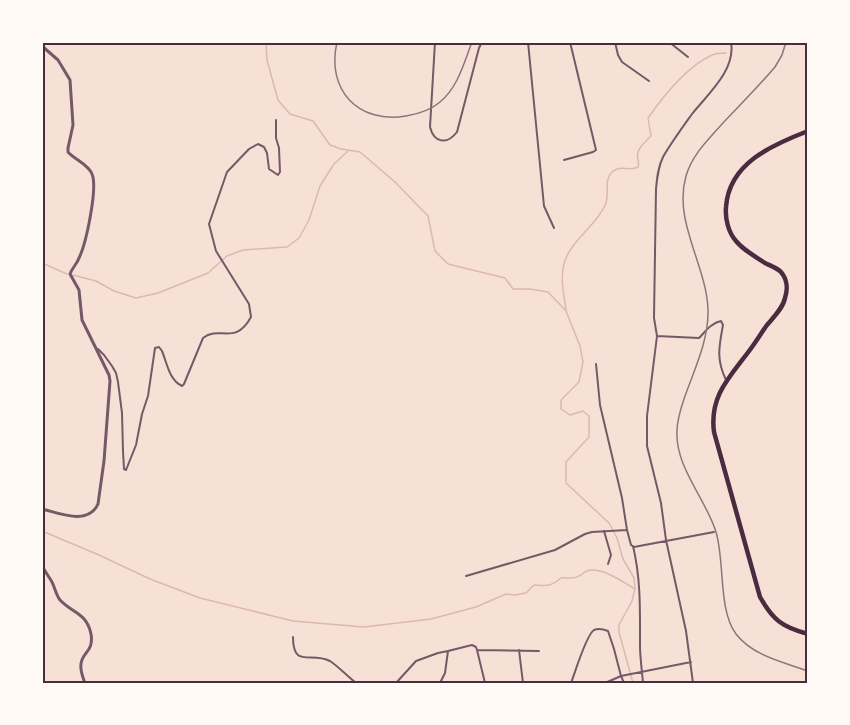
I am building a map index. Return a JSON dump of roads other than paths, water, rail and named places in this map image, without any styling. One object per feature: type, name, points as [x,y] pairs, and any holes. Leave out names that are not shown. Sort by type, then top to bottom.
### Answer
[{"type":"highway","points":[[808,131],[791,137],[752,159],[738,172],[729,190],[726,213],[734,239],[740,246],[780,271],[787,290],[782,306],[726,380],[714,407],[712,420],[759,597],[768,612],[778,622],[808,634]]},
{"type":"street","points":[[435,42],[430,127],[435,138],[444,140],[453,137],[457,132],[482,42]]},
{"type":"street","points":[[528,42],[544,206],[554,228]]},
{"type":"street","points":[[564,160],[596,150],[570,42]]},
{"type":"street","points":[[615,42],[622,62],[649,81]]},
{"type":"street","points":[[669,42],[688,57]]},
{"type":"street","points":[[693,683],[686,631],[646,435],[657,336],[654,318],[656,189],[657,173],[663,158],[724,73],[731,59],[730,42]]},
{"type":"street","points":[[42,46],[58,60],[70,80],[73,125],[68,152],[88,168],[93,178],[94,187],[84,244],[79,260],[70,274],[79,290],[82,320],[110,381],[98,504],[93,513],[80,517],[64,516],[42,509]]},
{"type":"street","points":[[96,348],[104,355],[116,373],[122,413],[124,469],[126,470],[136,445],[148,396],[155,348],[159,347],[162,351],[172,379],[182,386],[203,338],[207,335],[240,331],[251,317],[249,304],[216,251],[209,224],[226,172],[249,148],[258,144],[264,147],[269,169],[278,174],[280,172],[276,120]]},
{"type":"street","points":[[657,336],[699,338],[706,330],[721,321],[723,326],[718,358],[726,380]]},
{"type":"street","points":[[596,364],[600,405],[622,498],[627,530],[636,560],[643,683]]},
{"type":"street","points":[[466,576],[555,550],[592,532],[627,530]]},
{"type":"street","points":[[605,531],[611,555],[608,564]]},
{"type":"street","points":[[633,546],[714,532]]},
{"type":"street","points":[[42,566],[61,600],[81,615],[89,626],[91,646],[81,664],[85,683]]},
{"type":"street","points":[[571,683],[586,640],[597,629],[608,631],[624,683]]},
{"type":"street","points":[[293,638],[293,647],[299,657],[331,662],[356,683]]},
{"type":"street","points":[[397,683],[416,661],[438,652],[472,645],[476,647],[485,683]]},
{"type":"street","points":[[477,650],[539,651]]},
{"type":"street","points":[[462,683],[523,683],[519,650]]},
{"type":"street","points":[[440,683],[445,673],[448,651]]},
{"type":"street","points":[[605,683],[621,676],[690,662]]},
{"type":"waterway","points":[[266,42],[267,60],[278,100],[290,114],[313,121],[330,145],[360,152],[395,182],[428,216],[435,251],[448,264],[505,278],[513,289],[548,292],[566,311],[580,346],[583,362],[579,382],[561,400],[561,409],[570,415],[583,411],[589,416],[589,437],[566,462],[566,483],[609,523],[617,538],[623,559],[634,578],[635,589],[632,601],[619,625],[633,683]]},
{"type":"waterway","points":[[740,43],[751,42]]},
{"type":"waterway","points":[[566,310],[562,281],[564,264],[572,248],[602,211],[606,203],[607,182],[610,175],[618,169],[638,167],[638,152],[651,136],[648,118],[676,82],[702,60],[714,54],[726,53]]},
{"type":"waterway","points":[[73,275],[96,281],[114,291],[136,298],[158,293],[208,273],[227,256],[243,250],[287,247],[299,238],[309,220],[320,186],[334,164],[348,151]]},
{"type":"waterway","points":[[42,263],[67,274]]},
{"type":"waterway","points":[[42,531],[150,579],[200,598],[293,621],[364,627],[431,619],[476,607],[506,594],[526,593],[534,585],[548,585],[561,578],[574,578],[593,570],[612,576],[635,589]]},
{"type":"railway","points":[[337,42],[336,75],[341,89],[360,109],[373,115],[389,117],[420,113],[440,102],[456,82],[472,42]]},
{"type":"railway","points":[[786,42],[775,67],[706,142],[692,161],[686,176],[683,193],[684,209],[706,292],[708,320],[701,353],[685,396],[677,431],[678,444],[686,470],[716,532],[724,599],[730,624],[736,634],[751,648],[808,671]]}]
